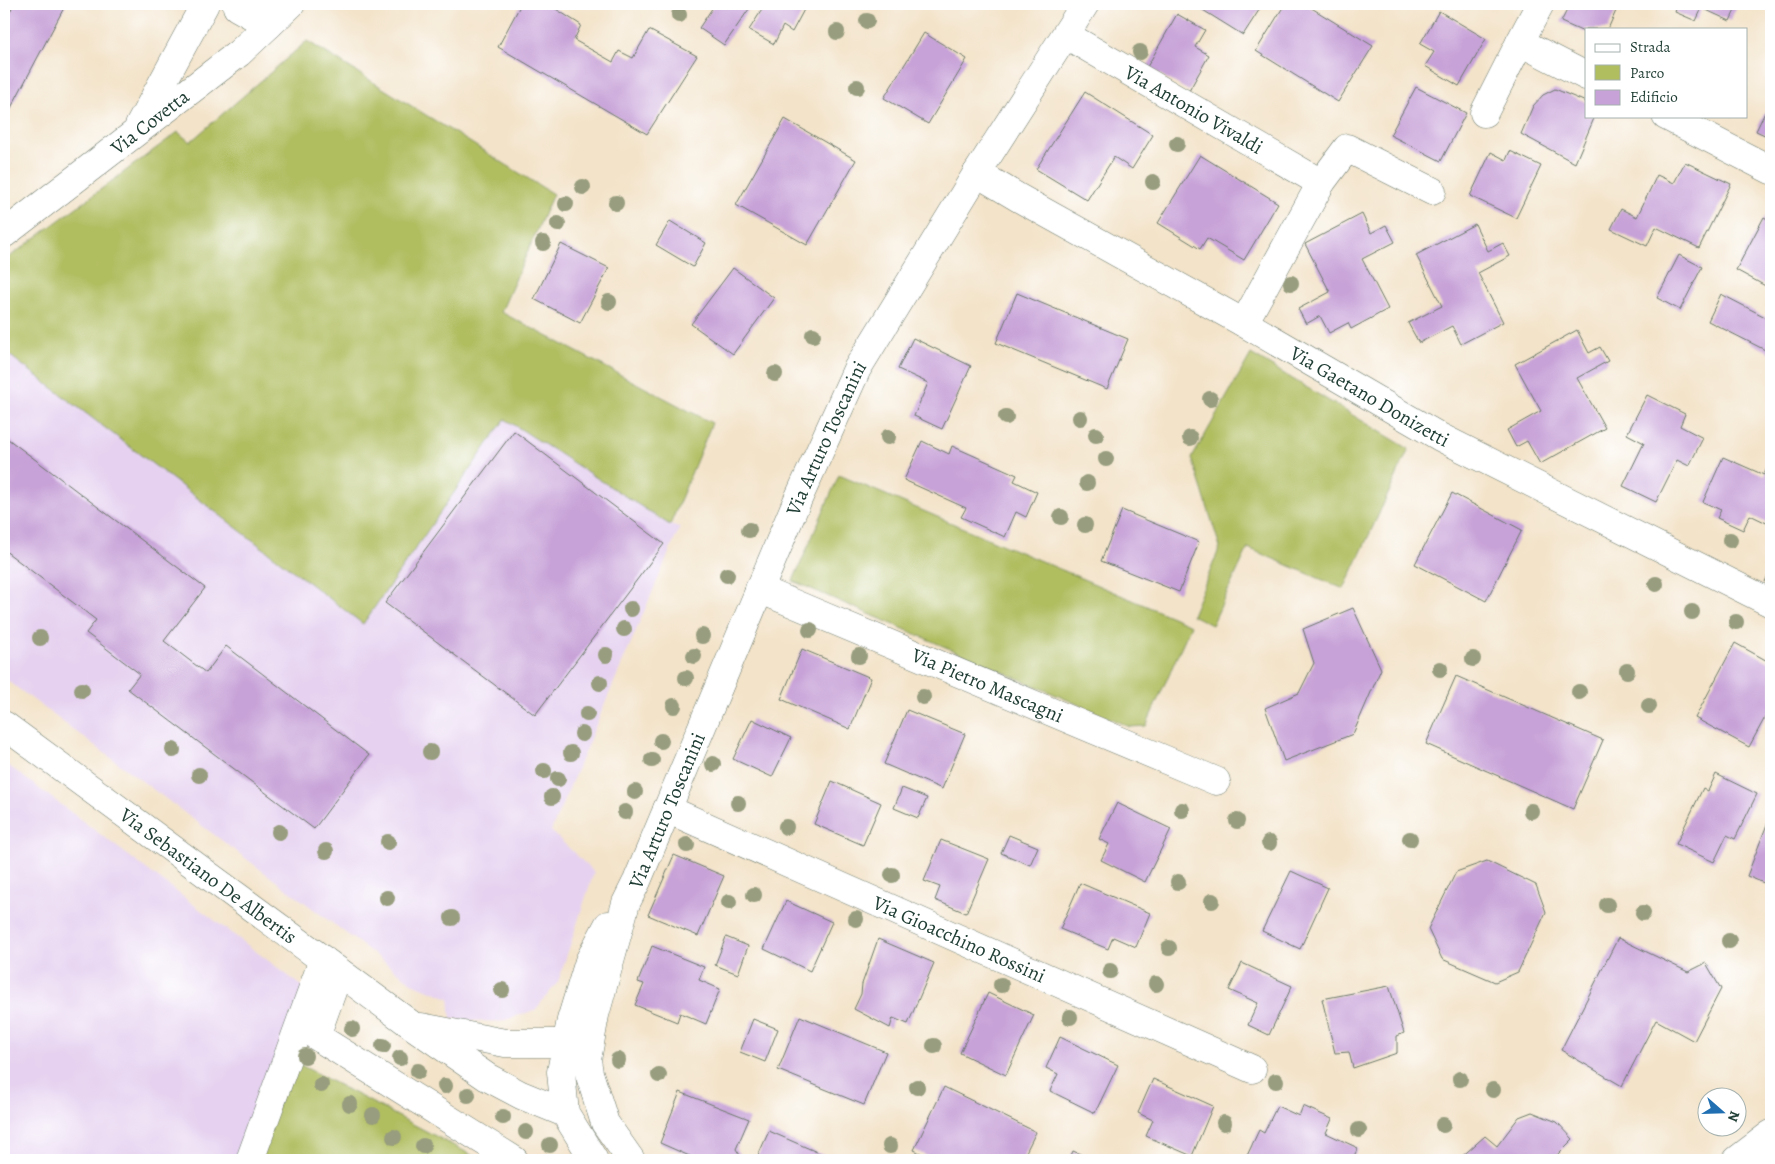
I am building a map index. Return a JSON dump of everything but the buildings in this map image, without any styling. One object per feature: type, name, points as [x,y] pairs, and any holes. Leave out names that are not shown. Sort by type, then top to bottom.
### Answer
[{"type":"street","points":[[134,134],[205,4]]},
{"type":"street","name":"Via Covetta","points":[[4,234],[239,53],[290,4]]},
{"type":"street","name":"Via Arturo Toscanini","points":[[581,1048],[571,1020],[589,961],[607,926],[626,903],[637,880],[759,589],[819,450],[857,369],[977,173],[1085,4]]},
{"type":"street","points":[[1484,113],[1540,4]]},
{"type":"street","points":[[235,5],[269,25]]},
{"type":"street","name":"Via Antonio Vivaldi","points":[[1066,35],[1321,183]]},
{"type":"street","points":[[1520,42],[1585,75]]},
{"type":"street","points":[[1670,118],[1771,170]]},
{"type":"street","points":[[1244,323],[1321,183],[1347,148],[1432,191]]},
{"type":"street","name":"Via Gaetano Donizetti","points":[[977,173],[1244,323],[1440,437],[1771,603]]},
{"type":"street","name":"Via Pietro Mascagni","points":[[759,589],[1216,781]]},
{"type":"street","name":"Via Sebastiano De Albertis","points":[[4,725],[412,1026],[487,1076],[521,1094],[565,1113]]},
{"type":"street","name":"Via Gioacchino Rossini","points":[[666,810],[1252,1069]]},
{"type":"street","points":[[250,1160],[331,966]]},
{"type":"street","points":[[331,966],[316,1036],[514,1160]]},
{"type":"street","name":"Via Sebastiano De Albertis","points":[[412,1026],[505,1042],[581,1048]]},
{"type":"street","points":[[521,1094],[561,1072],[581,1048]]},
{"type":"street","points":[[581,1048],[605,1122],[631,1160]]},
{"type":"street","points":[[561,1072],[565,1113],[594,1160]]},
{"type":"street","points":[[1737,1160],[1771,1134]]},
{"type":"shaded area","points":[[4,351],[362,623],[505,419],[670,525],[680,527],[551,831],[594,872],[558,982],[535,1010],[499,1022],[451,1019],[449,998],[414,984],[4,678]]},
{"type":"shaded area","points":[[4,762],[318,998],[258,1160],[4,1160]]},
{"type":"green space","points":[[307,41],[553,194],[501,312],[712,423],[670,525],[505,419],[363,624],[4,351],[4,261],[178,132],[190,142]]},
{"type":"green space","points":[[1251,354],[1409,449],[1344,589],[1248,548],[1212,625],[1192,615],[1220,547],[1192,458]]},
{"type":"green space","points":[[839,475],[1191,625],[1146,726],[1130,727],[793,581]]},
{"type":"green space","points":[[293,1061],[481,1160],[258,1160]]}]
